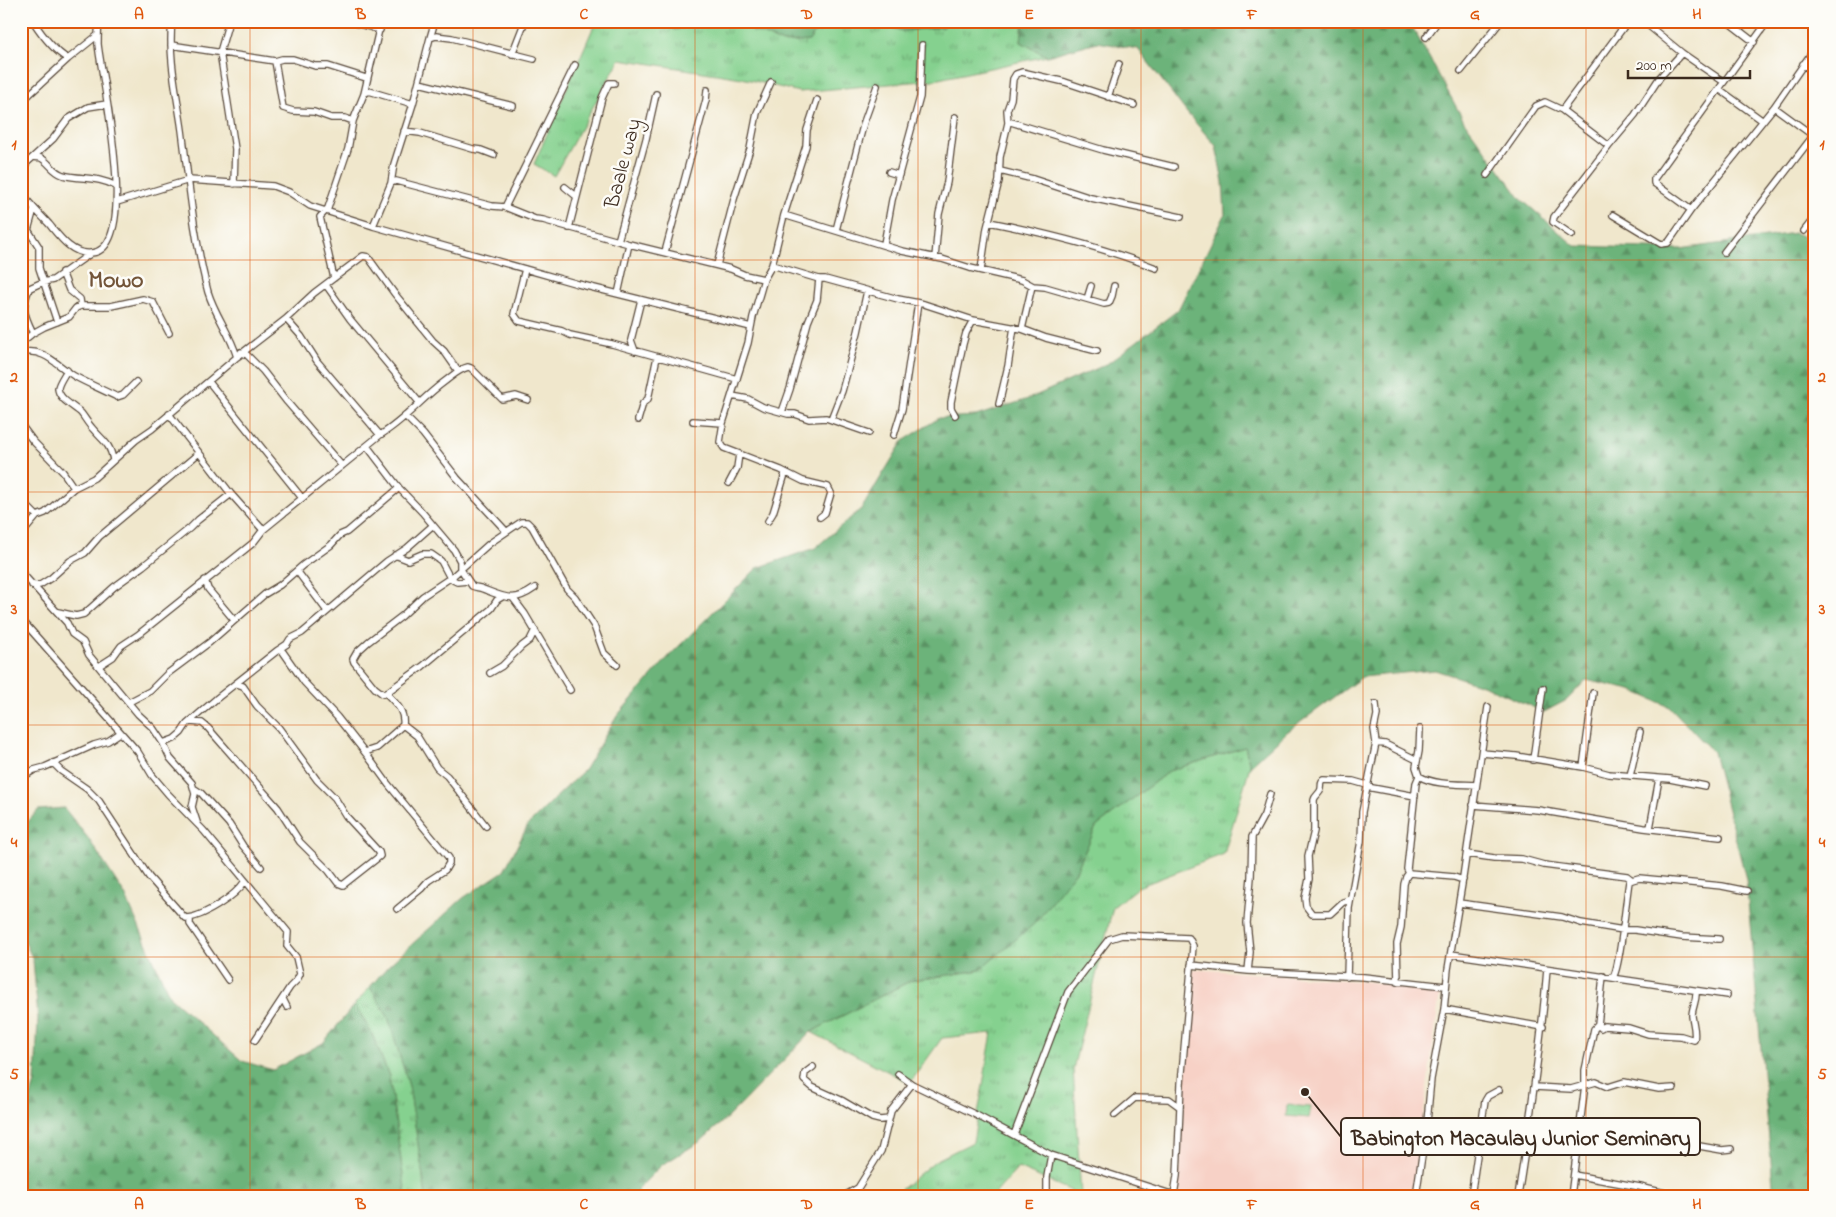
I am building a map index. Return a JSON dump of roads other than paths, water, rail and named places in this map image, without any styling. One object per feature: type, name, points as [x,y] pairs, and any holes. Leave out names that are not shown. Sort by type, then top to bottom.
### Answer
[{"type":"street","points":[[33,21],[43,36],[61,55],[68,59]]},
{"type":"street","points":[[22,291],[53,280],[90,254],[104,248],[109,241],[116,220],[117,202],[114,151],[98,35],[99,21]]},
{"type":"street","points":[[172,21],[170,45],[174,82],[198,242],[208,291],[233,344],[237,358]]},
{"type":"street","points":[[229,21],[220,52],[235,144],[234,184]]},
{"type":"street","points":[[348,21],[380,30]]},
{"type":"street","points":[[334,278],[320,216],[328,208],[348,149],[353,121],[366,93],[366,81],[381,21]]},
{"type":"street","points":[[373,226],[393,180],[394,164],[413,104],[435,21]]},
{"type":"street","points":[[512,54],[525,21]]},
{"type":"street","points":[[1426,37],[1438,21]]},
{"type":"street","points":[[1461,71],[1501,21]]},
{"type":"street","points":[[1562,110],[1628,21]]},
{"type":"street","points":[[1644,21],[1682,53],[1724,82]]},
{"type":"street","points":[[1727,21],[1754,42]]},
{"type":"street","points":[[1691,210],[1654,182],[1654,179],[1768,21]]},
{"type":"street","points":[[21,102],[68,59],[98,35]]},
{"type":"street","points":[[430,38],[436,36],[452,38],[534,59]]},
{"type":"street","points":[[170,45],[275,61],[282,59],[293,60],[314,66],[328,66],[366,81]]},
{"type":"street","points":[[884,244],[899,175],[920,97],[922,45]]},
{"type":"street","points":[[1613,215],[1661,244],[1668,243],[1691,210],[1774,107],[1815,48]]},
{"type":"street","points":[[1572,235],[1555,225],[1553,222],[1554,217],[1635,115],[1660,77],[1682,53]]},
{"type":"street","points":[[275,61],[282,108],[293,111],[314,112],[331,118],[344,118],[353,121]]},
{"type":"street","points":[[1108,97],[1118,64]]},
{"type":"street","points":[[1803,64],[1815,73]]},
{"type":"street","points":[[505,207],[574,65]]},
{"type":"street","points":[[981,270],[989,222],[999,182],[1000,157],[1008,123],[1007,110],[1011,99],[1014,76],[1017,72],[1065,82],[1134,105]]},
{"type":"street","points":[[717,265],[723,237],[750,148],[757,113],[770,82]]},
{"type":"street","points":[[419,83],[513,106]]},
{"type":"street","points":[[569,228],[602,98],[609,83],[614,83]]},
{"type":"street","points":[[836,230],[864,122],[877,86]]},
{"type":"street","points":[[21,87],[29,96]]},
{"type":"street","points":[[1719,89],[1763,121]]},
{"type":"street","points":[[665,252],[678,208],[707,90]]},
{"type":"street","points":[[366,93],[413,104]]},
{"type":"street","name":"Baale way","points":[[618,241],[646,139],[656,94]]},
{"type":"street","points":[[817,100],[807,130],[806,146],[784,215],[772,265],[764,279],[723,423],[720,444],[724,448],[781,470],[786,474],[830,489],[831,493],[826,510],[820,518]]},
{"type":"street","points":[[1487,175],[1536,106],[1545,102],[1562,110],[1609,146]]},
{"type":"street","points":[[21,168],[53,140],[68,119],[80,110],[107,104]]},
{"type":"street","points":[[1724,252],[1814,136],[1774,107]]},
{"type":"street","points":[[935,258],[939,214],[947,182],[956,117]]},
{"type":"street","points":[[1008,123],[1011,122],[1102,150],[1174,167]]},
{"type":"street","points":[[404,131],[428,135],[494,155]]},
{"type":"street","points":[[34,157],[41,158],[54,170],[63,174],[83,179],[100,179],[116,186]]},
{"type":"street","points":[[1000,171],[1033,179],[1091,198],[1181,217]]},
{"type":"street","points":[[889,172],[899,175]]},
{"type":"street","points":[[117,202],[189,180],[282,188],[310,206],[324,212],[525,269],[751,327]]},
{"type":"street","points":[[393,180],[492,206],[505,207],[535,219],[717,265],[764,279]]},
{"type":"street","points":[[565,187],[576,196]]},
{"type":"street","points":[[21,192],[34,209],[72,248],[90,254]]},
{"type":"street","points":[[34,209],[28,230],[38,247],[39,268],[57,322]]},
{"type":"street","points":[[784,215],[902,251],[1022,280],[1032,286],[1045,287],[1107,304],[1111,299],[1114,286]]},
{"type":"street","points":[[1804,231],[1815,217]]},
{"type":"street","points":[[989,222],[1036,231],[1106,251],[1156,268]]},
{"type":"street","points":[[618,294],[629,244]]},
{"type":"street","points":[[21,535],[37,516],[45,513],[74,488],[94,478],[136,440],[152,429],[242,353],[286,319],[314,293],[359,258],[368,257],[394,293],[433,341],[442,349],[458,371]]},
{"type":"street","points":[[772,265],[819,279],[918,303],[973,320],[1022,329],[1046,338],[1097,351]]},
{"type":"street","points":[[525,269],[514,314],[519,321],[562,330],[570,335],[657,356],[737,379]]},
{"type":"street","points":[[62,272],[69,290],[80,300],[81,306]]},
{"type":"street","points":[[782,412],[793,381],[808,322],[817,300],[819,279]]},
{"type":"street","points":[[326,285],[350,319],[419,402]]},
{"type":"street","points":[[1022,329],[1032,286]]},
{"type":"street","points":[[1087,299],[1092,286]]},
{"type":"street","points":[[29,289],[24,302],[24,312],[33,333]]},
{"type":"street","points":[[831,419],[842,391],[868,291]]},
{"type":"street","points":[[21,343],[33,333],[69,317],[76,308],[81,306],[111,306],[143,299],[153,302],[169,333]]},
{"type":"street","points":[[624,348],[631,340],[641,300]]},
{"type":"street","points":[[894,435],[903,403],[918,303]]},
{"type":"street","points":[[286,319],[301,336],[317,361],[380,435]]},
{"type":"street","points":[[956,415],[951,408],[951,402],[963,344],[973,320]]},
{"type":"street","points":[[998,404],[1008,366],[1014,327]]},
{"type":"street","points":[[631,340],[635,351]]},
{"type":"street","points":[[233,344],[263,371],[342,466]]},
{"type":"street","points":[[21,353],[35,352],[42,354],[117,397],[123,395],[136,382]]},
{"type":"street","points":[[638,420],[643,403],[648,399],[657,356]]},
{"type":"street","points":[[100,666],[113,657],[121,646],[139,634],[253,543],[263,530],[302,498],[323,483],[380,435],[394,427],[419,402],[458,371],[468,367],[471,368],[502,399],[516,396],[528,400]]},
{"type":"street","points":[[67,370],[59,384],[59,393],[104,439],[112,452],[113,460]]},
{"type":"street","points":[[209,382],[302,498]]},
{"type":"street","points":[[732,396],[743,398],[762,407],[810,419],[822,417],[831,419],[869,433]]},
{"type":"street","points":[[169,414],[231,494],[263,530]]},
{"type":"street","points":[[404,416],[423,434],[457,478],[506,531]]},
{"type":"street","points":[[693,421],[723,423]]},
{"type":"street","points":[[21,425],[33,441],[63,472],[74,488]]},
{"type":"street","points":[[367,446],[399,488],[454,550],[460,561],[460,568],[474,588],[480,588],[498,597],[513,598],[524,596],[535,588]]},
{"type":"street","points":[[112,452],[120,456]]},
{"type":"street","points":[[38,588],[70,561],[84,553],[98,537],[199,453]]},
{"type":"street","points":[[728,483],[738,468],[739,454]]},
{"type":"street","points":[[768,521],[773,513],[786,474]]},
{"type":"street","points":[[129,702],[150,691],[167,674],[331,545],[340,535],[347,532],[399,488]]},
{"type":"street","points":[[57,612],[76,616],[84,614],[114,587],[143,566],[231,494]]},
{"type":"street","points":[[21,500],[37,516]]},
{"type":"street","points":[[403,725],[403,712],[386,693],[383,694],[375,688],[352,659],[368,642],[402,616],[423,596],[451,577],[506,531],[521,522],[529,524],[567,588],[594,626],[604,653],[617,665]]},
{"type":"street","points":[[163,743],[174,739],[190,722],[241,683],[290,639],[302,633],[395,556],[408,548],[432,526]]},
{"type":"street","points":[[395,556],[408,560],[422,554],[431,554],[441,561],[453,580],[456,582],[468,581]]},
{"type":"street","points":[[297,570],[327,611]]},
{"type":"street","points":[[21,572],[32,585],[38,588],[67,623],[72,634],[83,642],[89,655],[157,735],[170,758],[187,776],[195,789],[201,793],[229,824],[243,846],[261,867]]},
{"type":"street","points":[[206,580],[208,589],[234,620]]},
{"type":"street","points":[[386,693],[491,609],[498,597]]},
{"type":"street","points":[[513,598],[535,630],[570,690]]},
{"type":"street","points":[[21,618],[138,752],[168,794],[192,816],[286,929],[289,935],[287,946],[299,963],[300,974],[254,1040]]},
{"type":"street","points":[[490,673],[502,666],[530,640],[535,630]]},
{"type":"street","points":[[281,649],[304,682],[337,717],[388,784],[450,860],[445,870],[428,881],[397,909]]},
{"type":"street","points":[[190,722],[202,723],[278,808],[298,839],[338,883],[346,884],[380,856],[379,852],[346,816],[335,798],[317,780],[279,728],[258,706],[241,683]]},
{"type":"street","points":[[1533,760],[1543,688]]},
{"type":"street","points":[[1583,767],[1592,693]]},
{"type":"street","points":[[1347,977],[1350,900],[1360,842],[1362,812],[1376,744],[1374,729],[1377,718],[1376,704]]},
{"type":"street","points":[[1416,1196],[1427,1122],[1431,1079],[1444,1009],[1445,986],[1463,880],[1488,707]]},
{"type":"street","points":[[202,723],[204,710]]},
{"type":"street","points":[[365,752],[377,748],[403,725]]},
{"type":"street","points":[[403,725],[418,736],[437,768],[447,776],[486,826]]},
{"type":"street","points":[[1409,873],[1407,869],[1419,776],[1416,767],[1420,729]]},
{"type":"street","points":[[1630,776],[1640,732]]},
{"type":"street","points":[[21,778],[34,770],[108,741],[120,733]]},
{"type":"street","points":[[157,735],[174,739]]},
{"type":"street","points":[[1376,744],[1385,744],[1417,760]]},
{"type":"street","points":[[1482,753],[1516,756],[1583,767],[1595,771],[1705,786]]},
{"type":"street","points":[[53,764],[88,789],[99,801],[148,878],[182,916],[190,918],[206,912],[230,897],[245,881]]},
{"type":"street","points":[[1419,776],[1450,783],[1476,785]]},
{"type":"street","points":[[1650,828],[1659,779]]},
{"type":"street","points":[[1350,900],[1343,902],[1330,914],[1312,914],[1306,906],[1310,879],[1308,856],[1314,831],[1314,800],[1320,791],[1322,781],[1353,781],[1367,786],[1415,796]]},
{"type":"street","points":[[192,816],[195,789]]},
{"type":"street","points":[[1248,971],[1250,952],[1247,923],[1252,837],[1264,815],[1270,794]]},
{"type":"street","points":[[1473,805],[1538,810],[1693,835],[1720,837]]},
{"type":"street","points":[[1467,854],[1494,858],[1522,859],[1544,865],[1627,876],[1632,880]]},
{"type":"street","points":[[1409,873],[1454,877],[1463,880]]},
{"type":"street","points":[[1398,982],[1397,944],[1401,927],[1404,884],[1409,873]]},
{"type":"street","points":[[1612,977],[1616,970],[1629,882],[1632,880],[1639,878],[1748,891]]},
{"type":"street","points":[[1459,903],[1562,917],[1581,923],[1623,930],[1719,939]]},
{"type":"street","points":[[190,918],[190,924],[228,980]]},
{"type":"street","points":[[898,1074],[912,1084],[976,1114],[1037,1149],[1176,1195],[1181,1084],[1192,942],[1184,937],[1122,935],[1109,939],[1068,992],[1014,1135]]},
{"type":"street","points":[[1451,954],[1727,995]]},
{"type":"street","points":[[1191,965],[1445,986]]},
{"type":"street","points":[[1518,1196],[1543,1027],[1547,969]]},
{"type":"street","points":[[1571,1196],[1585,1085],[1585,1065],[1594,1029],[1598,1025],[1603,976]]},
{"type":"street","points":[[1598,1025],[1601,1028],[1604,1026],[1630,1028],[1648,1034],[1681,1036],[1694,1040],[1695,1028],[1692,1015],[1697,1001],[1696,991]]},
{"type":"street","points":[[283,999],[288,1007]]},
{"type":"street","points":[[1444,1009],[1543,1027]]},
{"type":"street","points":[[813,1067],[812,1070],[805,1073],[804,1080],[806,1083],[872,1118],[880,1120],[889,1119]]},
{"type":"street","points":[[1535,1087],[1563,1090],[1578,1088],[1596,1082],[1608,1087],[1624,1082],[1659,1089],[1674,1088]]},
{"type":"street","points":[[844,1196],[858,1188],[882,1151],[892,1111],[912,1084]]},
{"type":"street","points":[[1471,1196],[1486,1101],[1488,1096],[1499,1090]]},
{"type":"street","points":[[1115,1115],[1135,1098],[1169,1099],[1180,1107]]},
{"type":"street","points":[[1580,1126],[1722,1150],[1731,1149]]},
{"type":"street","points":[[1047,1196],[1046,1177],[1051,1155]]},
{"type":"street","points":[[1574,1176],[1640,1187],[1677,1196]]},
{"type":"place","name":"Babington Macaulay Junior Seminary","points":[[1305,1092]]},
{"type":"district","name":"Mowo","points":[[116,279]]}]
